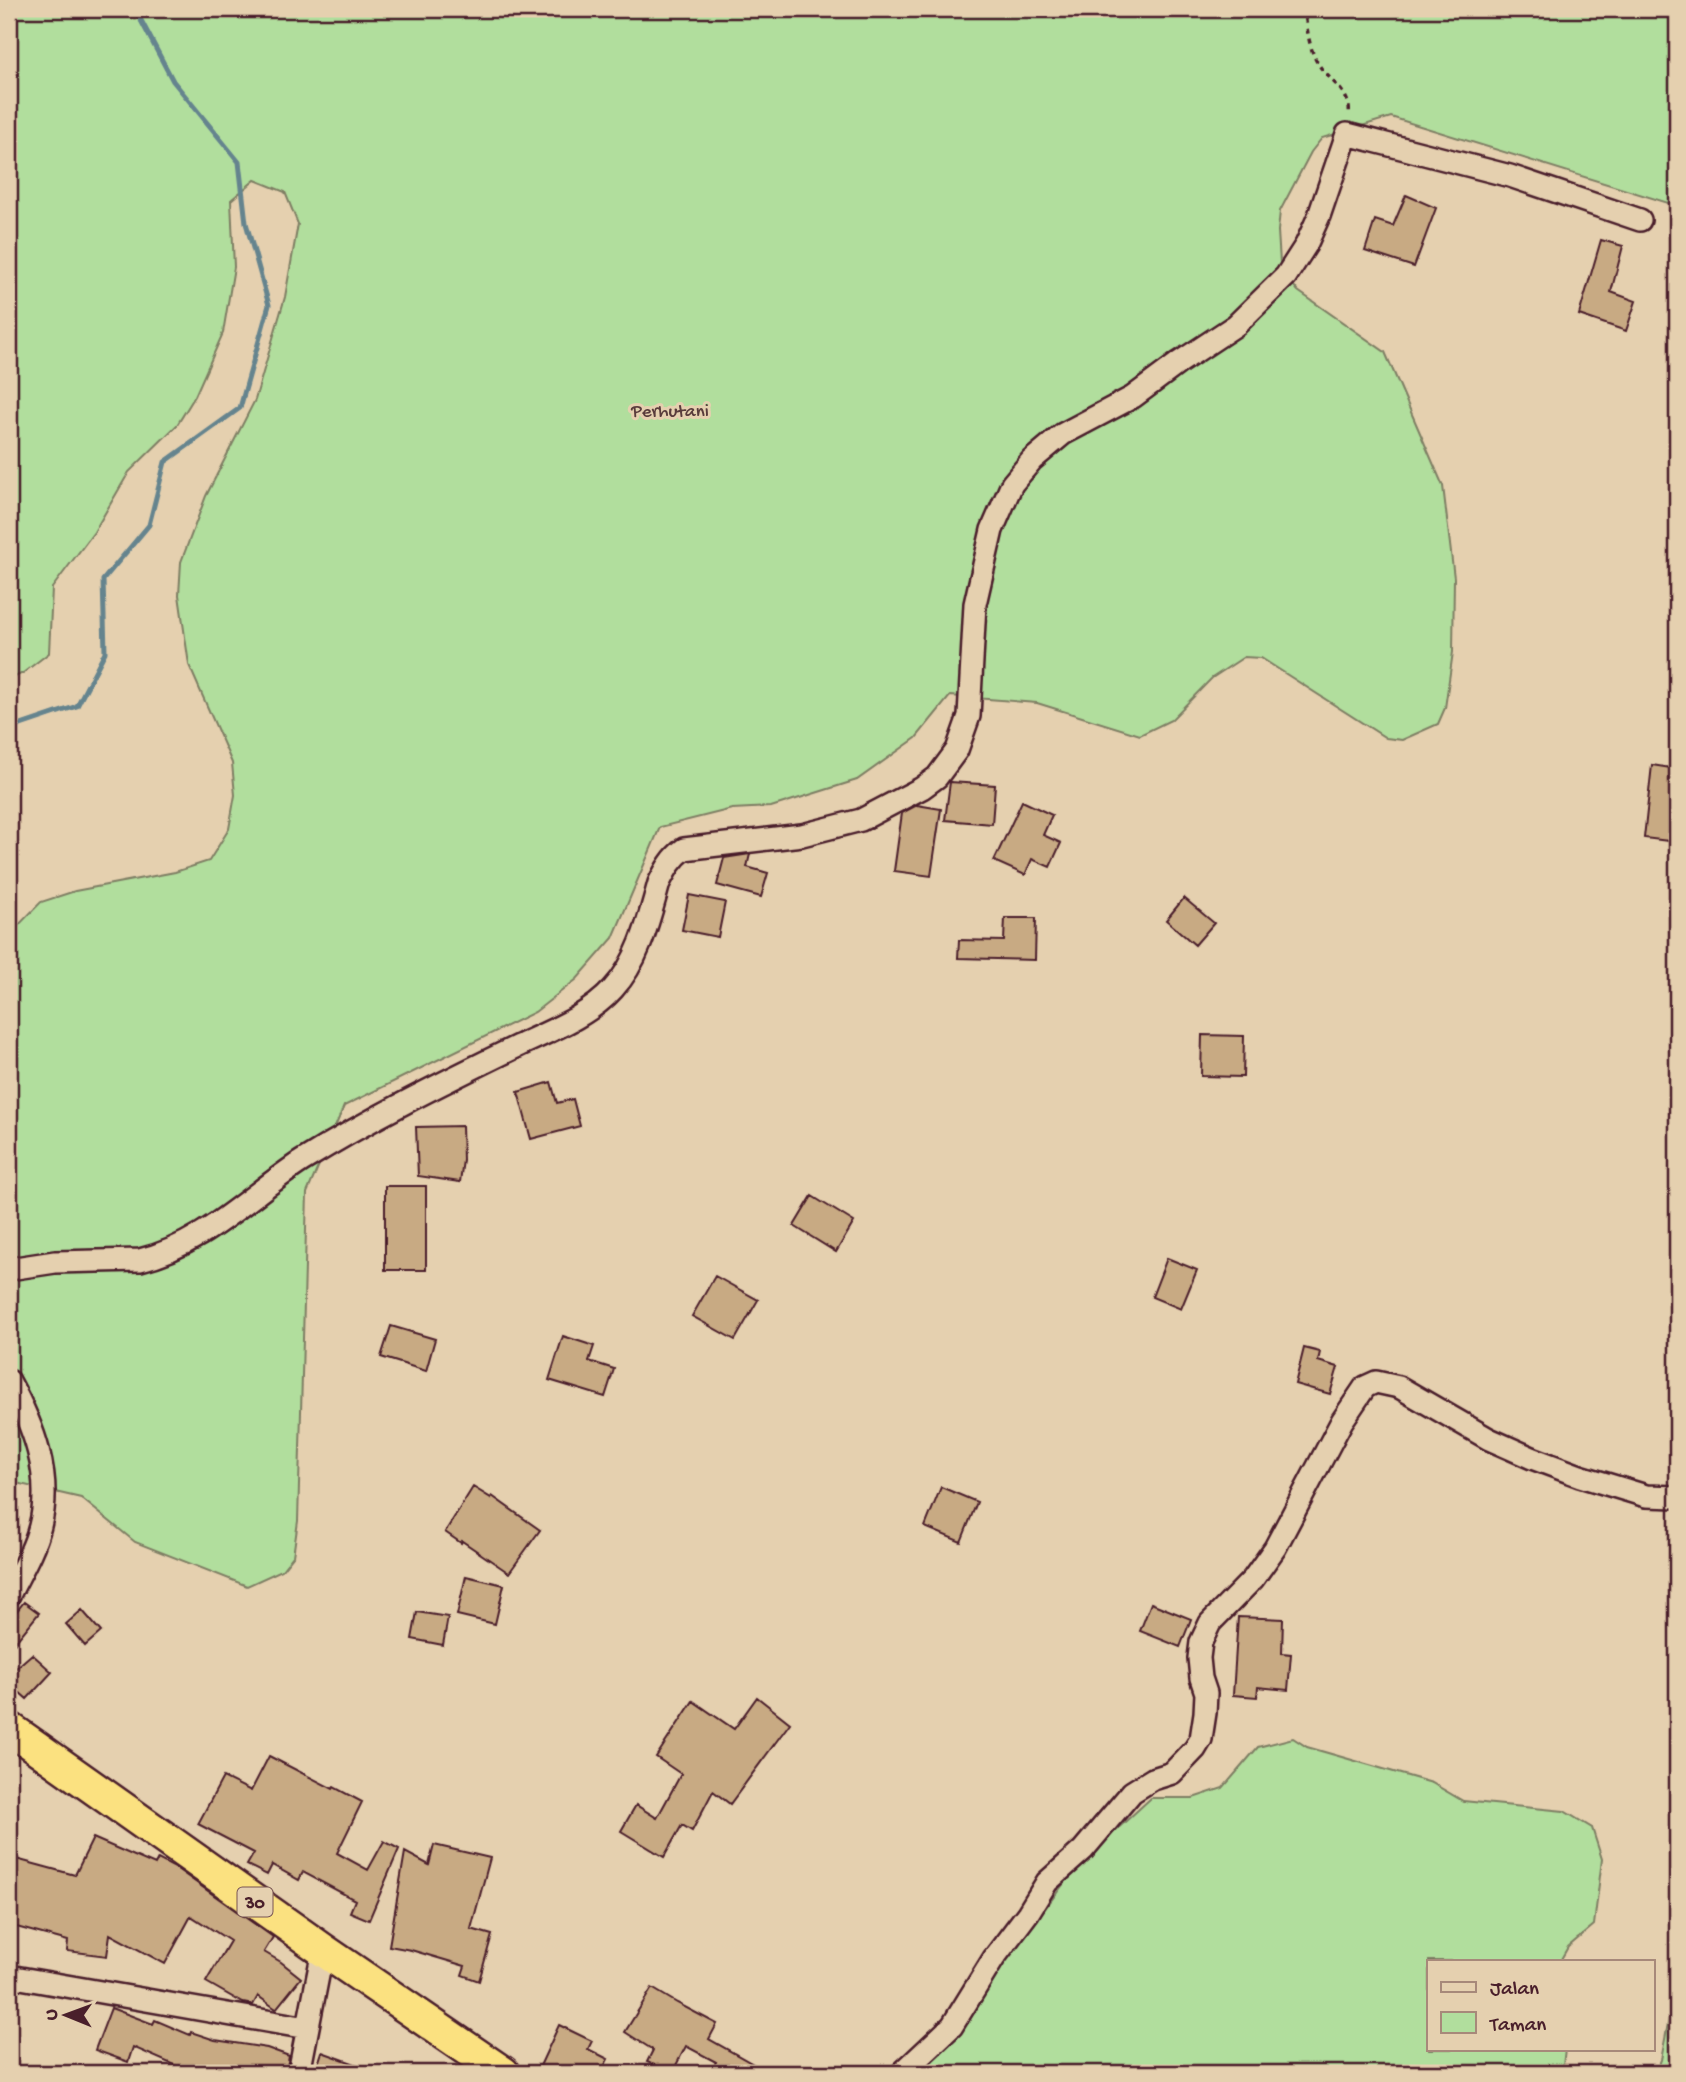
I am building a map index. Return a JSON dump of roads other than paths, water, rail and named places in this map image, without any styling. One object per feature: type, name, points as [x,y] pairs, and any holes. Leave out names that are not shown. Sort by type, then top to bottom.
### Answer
[{"type":"highway","name":"30","points":[[9,1728],[323,1950],[503,2073]]},
{"type":"street","points":[[9,1269],[55,1262],[140,1260],[151,1258],[198,1237],[298,1164],[362,1125],[575,1019],[612,990],[636,955],[664,872],[671,860],[684,849],[802,835],[861,820],[922,788],[937,777],[957,750],[969,716],[975,604],[992,530],[1012,484],[1032,460],[1063,434],[1133,397],[1236,325],[1286,276],[1306,246],[1315,226],[1347,134],[1510,176],[1640,220]]},
{"type":"street","points":[[9,1381],[22,1404],[36,1442],[43,1467],[45,1491],[40,1526],[9,1595]]},
{"type":"street","points":[[902,2073],[951,2026],[1047,1882],[1083,1850],[1117,1812],[1124,1800],[1149,1780],[1172,1773],[1195,1749],[1201,1739],[1206,1693],[1199,1658],[1201,1642],[1209,1623],[1253,1579],[1275,1548],[1342,1421],[1365,1387],[1376,1382],[1399,1387],[1489,1439],[1580,1476],[1646,1496],[1677,1497]]},
{"type":"street","points":[[299,2073],[323,1950]]},
{"type":"street","points":[[9,1976],[307,2028]]},
{"type":"waterway","points":[[9,729],[77,706],[105,652],[103,580],[149,525],[165,462],[240,408],[269,305],[246,223],[239,162],[173,81],[135,9]]},
{"type":"park label","name":"Perhutani","points":[[670,409]]}]
